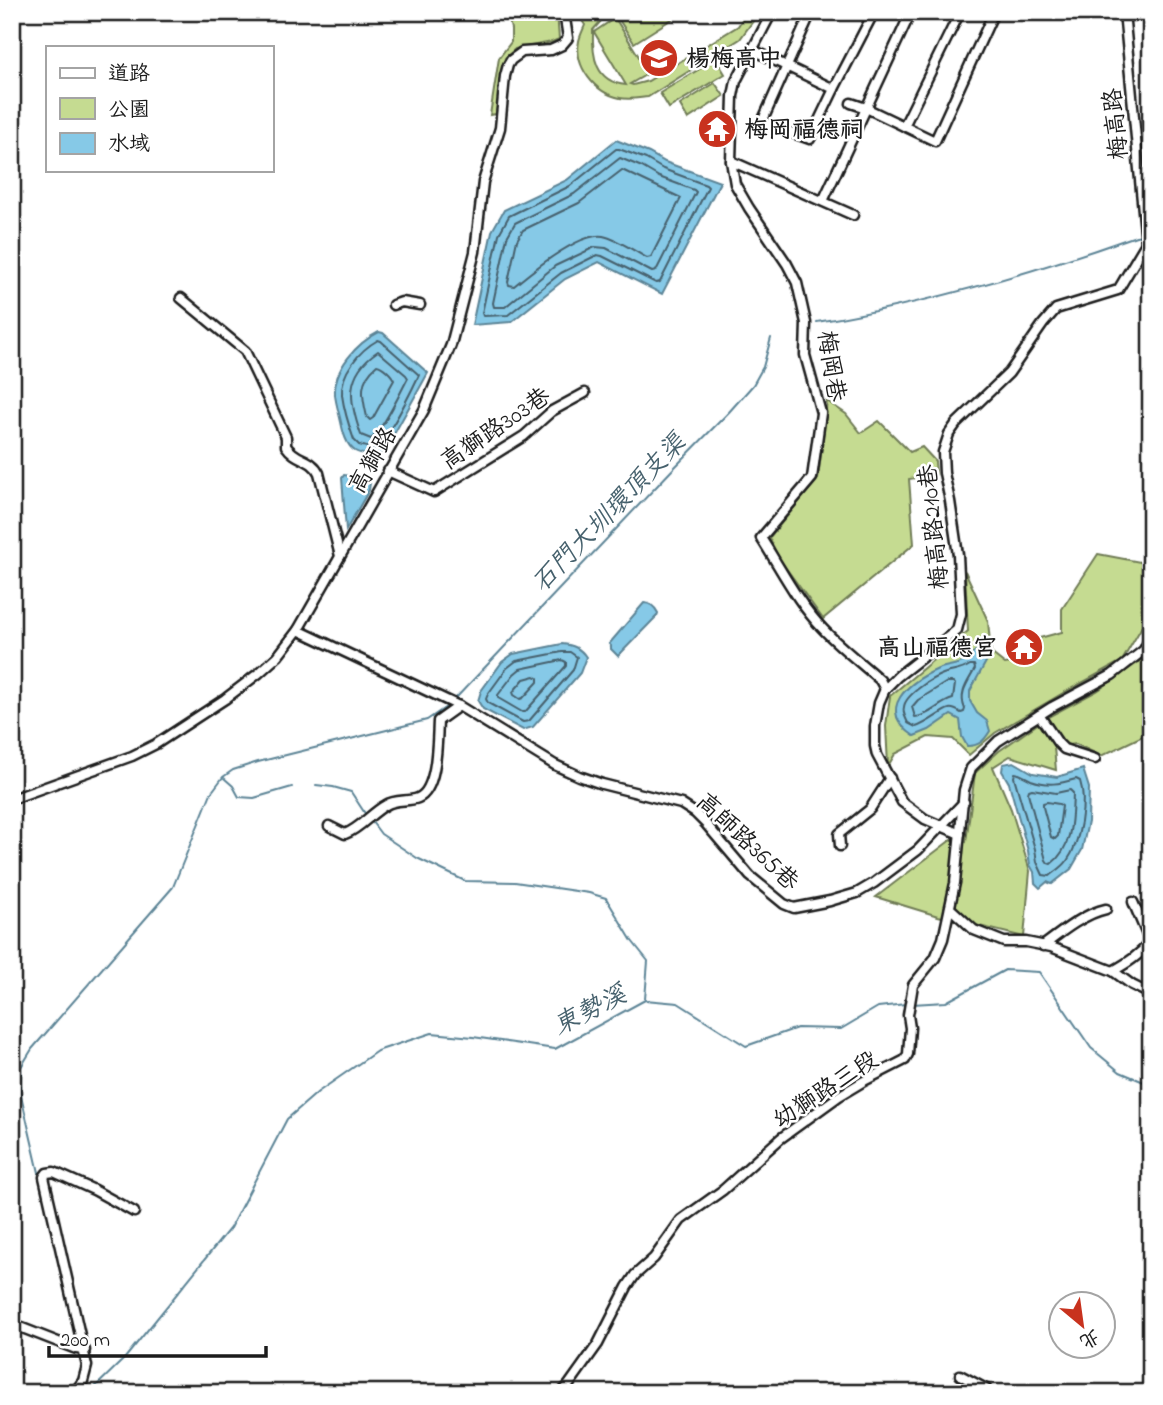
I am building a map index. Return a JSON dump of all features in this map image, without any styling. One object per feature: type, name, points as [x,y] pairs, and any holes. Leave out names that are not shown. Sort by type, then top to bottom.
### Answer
[{"type":"street","name":"高獅路","points":[[12,799],[123,760],[156,744],[259,674],[299,630],[424,410],[451,345],[475,252],[483,182],[500,128],[508,65],[522,52],[551,50],[562,45],[568,38],[564,12]]},
{"type":"street","name":"梅岡巷","points":[[772,12],[736,81],[731,161],[735,184],[797,283],[806,323],[806,355],[821,413],[812,478],[761,538],[805,608],[822,628],[880,680],[885,689]]},
{"type":"street","points":[[811,12],[762,122],[810,139],[874,12]]},
{"type":"street","points":[[823,201],[911,12]]},
{"type":"street","points":[[904,126],[960,12]]},
{"type":"street","points":[[851,103],[935,141],[995,12]]},
{"type":"street","name":"梅高路","points":[[1124,12],[1151,263]]},
{"type":"street","points":[[751,49],[834,89]]},
{"type":"street","points":[[731,161],[853,215]]},
{"type":"street","name":"梅高路210巷","points":[[885,689],[957,630],[961,619],[958,555],[944,473],[943,452],[949,434],[1009,373],[1056,309],[1118,290],[1146,233]]},
{"type":"street","points":[[181,298],[245,351],[286,437],[286,446],[294,456],[316,466],[340,556]]},
{"type":"street","points":[[393,305],[402,302],[420,305]]},
{"type":"street","name":"高獅路303巷","points":[[388,471],[434,492],[524,436],[552,411],[585,393]]},
{"type":"street","name":"高師路365巷","points":[[299,630],[459,706],[555,765],[579,776],[681,804],[706,824],[750,876],[784,904],[794,908],[857,893],[874,883],[918,850],[964,802]]},
{"type":"street","name":"幼獅路三段","points":[[561,1393],[598,1344],[635,1275],[654,1258],[681,1220],[723,1189],[781,1138],[839,1096],[905,1060],[908,1054],[908,1015],[913,985],[935,958],[943,939],[956,883],[964,790],[971,768],[998,741],[1039,715],[1112,676],[1144,650],[1151,636]]},
{"type":"street","points":[[885,689],[879,703],[875,726],[877,755],[902,802],[925,820],[960,834]]},
{"type":"street","points":[[329,826],[345,834],[354,831],[387,803],[418,798],[425,793],[434,769],[438,721],[459,706]]},
{"type":"street","points":[[1039,715],[1065,749],[1095,759]]},
{"type":"street","points":[[840,846],[839,834],[870,809],[890,778]]},
{"type":"street","points":[[1112,971],[1132,960],[1150,942],[1133,902]]},
{"type":"street","points":[[950,908],[974,930],[1004,942],[1051,947],[1112,971],[1132,985],[1144,990],[1151,989]]},
{"type":"street","points":[[1043,946],[1059,933],[1098,910],[1106,909]]},
{"type":"street","points":[[74,1393],[83,1381],[87,1366],[85,1350],[44,1177],[47,1173],[54,1172],[134,1212]]},
{"type":"street","points":[[12,1324],[85,1350]]},
{"type":"street","points":[[960,1375],[986,1389],[985,1393]]},
{"type":"green space","points":[[507,12],[557,12],[559,39],[515,49],[505,58],[496,114],[490,115],[499,58],[511,42]]},
{"type":"green space","points":[[584,12],[609,12],[593,30],[595,58],[608,79],[626,85],[594,32],[615,18],[649,73],[630,84],[633,85],[648,81],[738,26],[745,12],[755,12],[753,21],[740,39],[648,97],[627,99],[602,91],[583,69],[578,51],[579,39],[585,25],[579,16]]},
{"type":"green space","points":[[614,12],[683,12],[634,43]]},
{"type":"green space","points":[[716,59],[725,74],[669,108],[660,93]]},
{"type":"green space","points":[[715,83],[724,96],[688,119],[680,105]]},
{"type":"green space","points":[[827,401],[846,414],[861,433],[879,421],[910,452],[922,447],[935,461],[936,475],[909,479],[914,544],[823,619],[780,560],[769,538],[818,479]]},
{"type":"green space","points":[[1098,554],[1151,564],[1151,608],[1122,661],[995,733],[969,755],[953,739],[928,737],[895,754],[888,766],[886,726],[890,696],[968,631],[965,571],[988,621],[991,653],[1005,664],[1023,661],[1040,652],[1036,639],[1062,632],[1062,609]]},
{"type":"green space","points":[[1151,646],[1151,732],[1101,756],[1076,744],[1054,747],[1056,770],[1010,756],[993,767],[1011,809],[1030,871],[1024,937],[938,916],[876,897],[952,839],[966,842],[975,773],[999,751],[1046,718],[1097,691],[1143,659]]},
{"type":"water","points":[[616,140],[720,182],[662,294],[599,262],[565,279],[511,322],[472,325],[492,231],[504,210],[567,180]]},
{"type":"water","points":[[379,332],[428,373],[388,445],[375,457],[357,452],[345,438],[335,385],[348,358]]},
{"type":"water","points":[[344,475],[363,478],[370,483],[369,490],[346,530],[342,478]]},
{"type":"water","points":[[644,603],[654,607],[657,616],[618,656],[609,644]]},
{"type":"water","points":[[562,644],[576,648],[586,657],[580,673],[533,727],[523,730],[483,709],[478,701],[481,691],[502,662],[513,654]]},
{"type":"water","points":[[978,649],[985,650],[987,660],[970,691],[970,701],[977,713],[987,721],[990,731],[986,738],[978,744],[967,746],[962,737],[960,720],[951,715],[929,730],[914,736],[902,726],[896,706],[907,689],[941,668],[960,663]]},
{"type":"water","points":[[1014,762],[1033,773],[1057,777],[1083,769],[1089,788],[1088,822],[1082,850],[1071,869],[1052,884],[1047,882],[1040,888],[1035,883],[1009,783],[1002,771],[1003,764]]},
{"type":"waterway","name":"石門大圳環頂支渠","points":[[817,322],[858,315],[978,286],[1143,235]]},
{"type":"waterway","name":"石門大圳環頂支渠","points":[[455,699],[753,385],[763,367],[771,338]]},
{"type":"waterway","name":"石門大圳環頂支渠","points":[[47,1207],[20,1091],[21,1067],[32,1049],[173,887],[211,793],[223,777],[233,770],[258,762],[427,720],[449,705]]},
{"type":"waterway","name":"石門大圳環頂支渠","points":[[224,778],[233,786],[239,797],[254,798],[292,787]]},
{"type":"waterway","name":"石門大圳環頂支渠","points":[[316,785],[351,792],[366,815]]},
{"type":"waterway","name":"石門大圳環頂支渠","points":[[372,822],[381,834],[417,858],[465,881],[515,882],[606,898],[632,941],[648,961],[645,999]]},
{"type":"waterway","name":"東勢溪","points":[[912,1004],[946,1002],[1005,970],[1039,972],[1091,1048],[1120,1072],[1151,1085]]},
{"type":"waterway","name":"東勢溪","points":[[89,1393],[125,1358],[230,1228],[287,1119],[318,1092],[377,1051],[432,1033],[555,1049],[645,1000],[678,1003],[746,1046],[797,1028],[841,1029],[878,1007],[906,1004]]},
{"type":"place","name":"楊梅高中","points":[[659,58]]},
{"type":"place","name":"梅岡福德祠","points":[[717,129]]},
{"type":"place","name":"高山福德宮","points":[[1024,647]]}]
